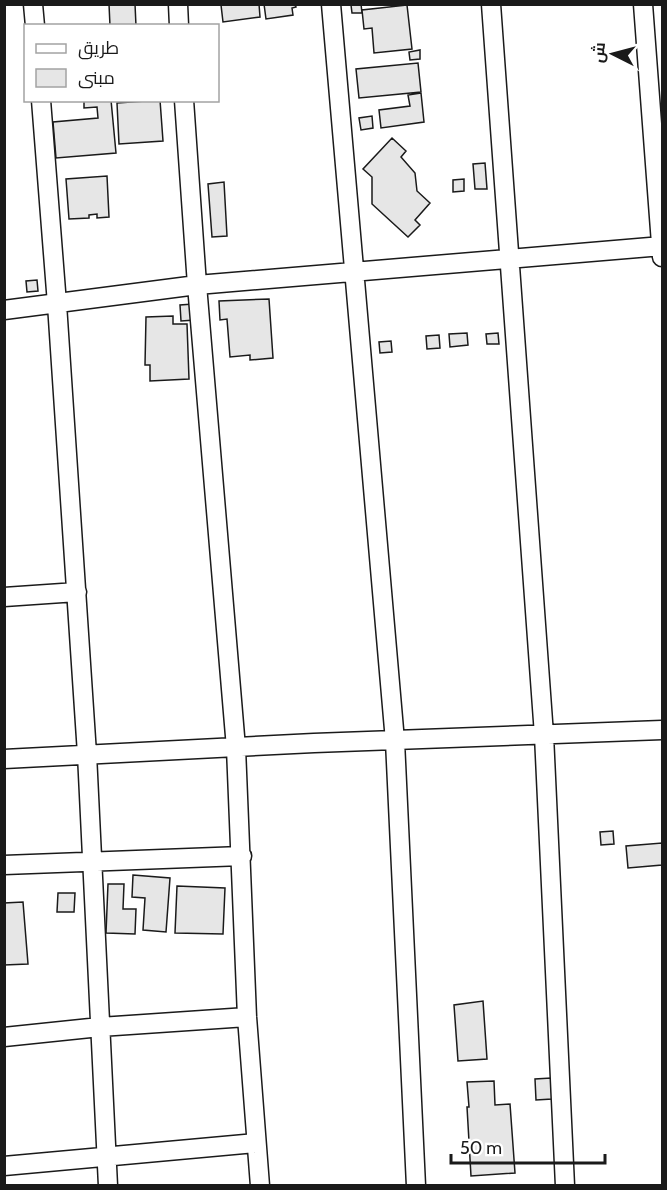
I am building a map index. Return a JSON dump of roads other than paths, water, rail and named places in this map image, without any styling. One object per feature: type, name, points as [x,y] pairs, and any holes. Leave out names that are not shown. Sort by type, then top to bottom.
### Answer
[{"type":"street","points":[[33,4],[35,24]]},
{"type":"street","points":[[178,4],[179,24]]},
{"type":"street","points":[[331,4],[395,741],[416,1185]]},
{"type":"street","points":[[491,4],[544,735],[566,1185]]},
{"type":"street","points":[[643,4],[663,257]]},
{"type":"street","points":[[41,102],[87,754],[108,1185]]},
{"type":"street","points":[[184,102],[196,285],[236,748],[247,1017],[260,1185]]},
{"type":"street","points":[[4,310],[196,285],[662,246]]},
{"type":"street","points":[[4,597],[76,592]]},
{"type":"street","points":[[4,759],[663,730]]},
{"type":"street","points":[[4,865],[242,856]]},
{"type":"street","points":[[4,1037],[100,1027],[247,1017]]},
{"type":"street","points":[[4,1166],[256,1143]]}]
